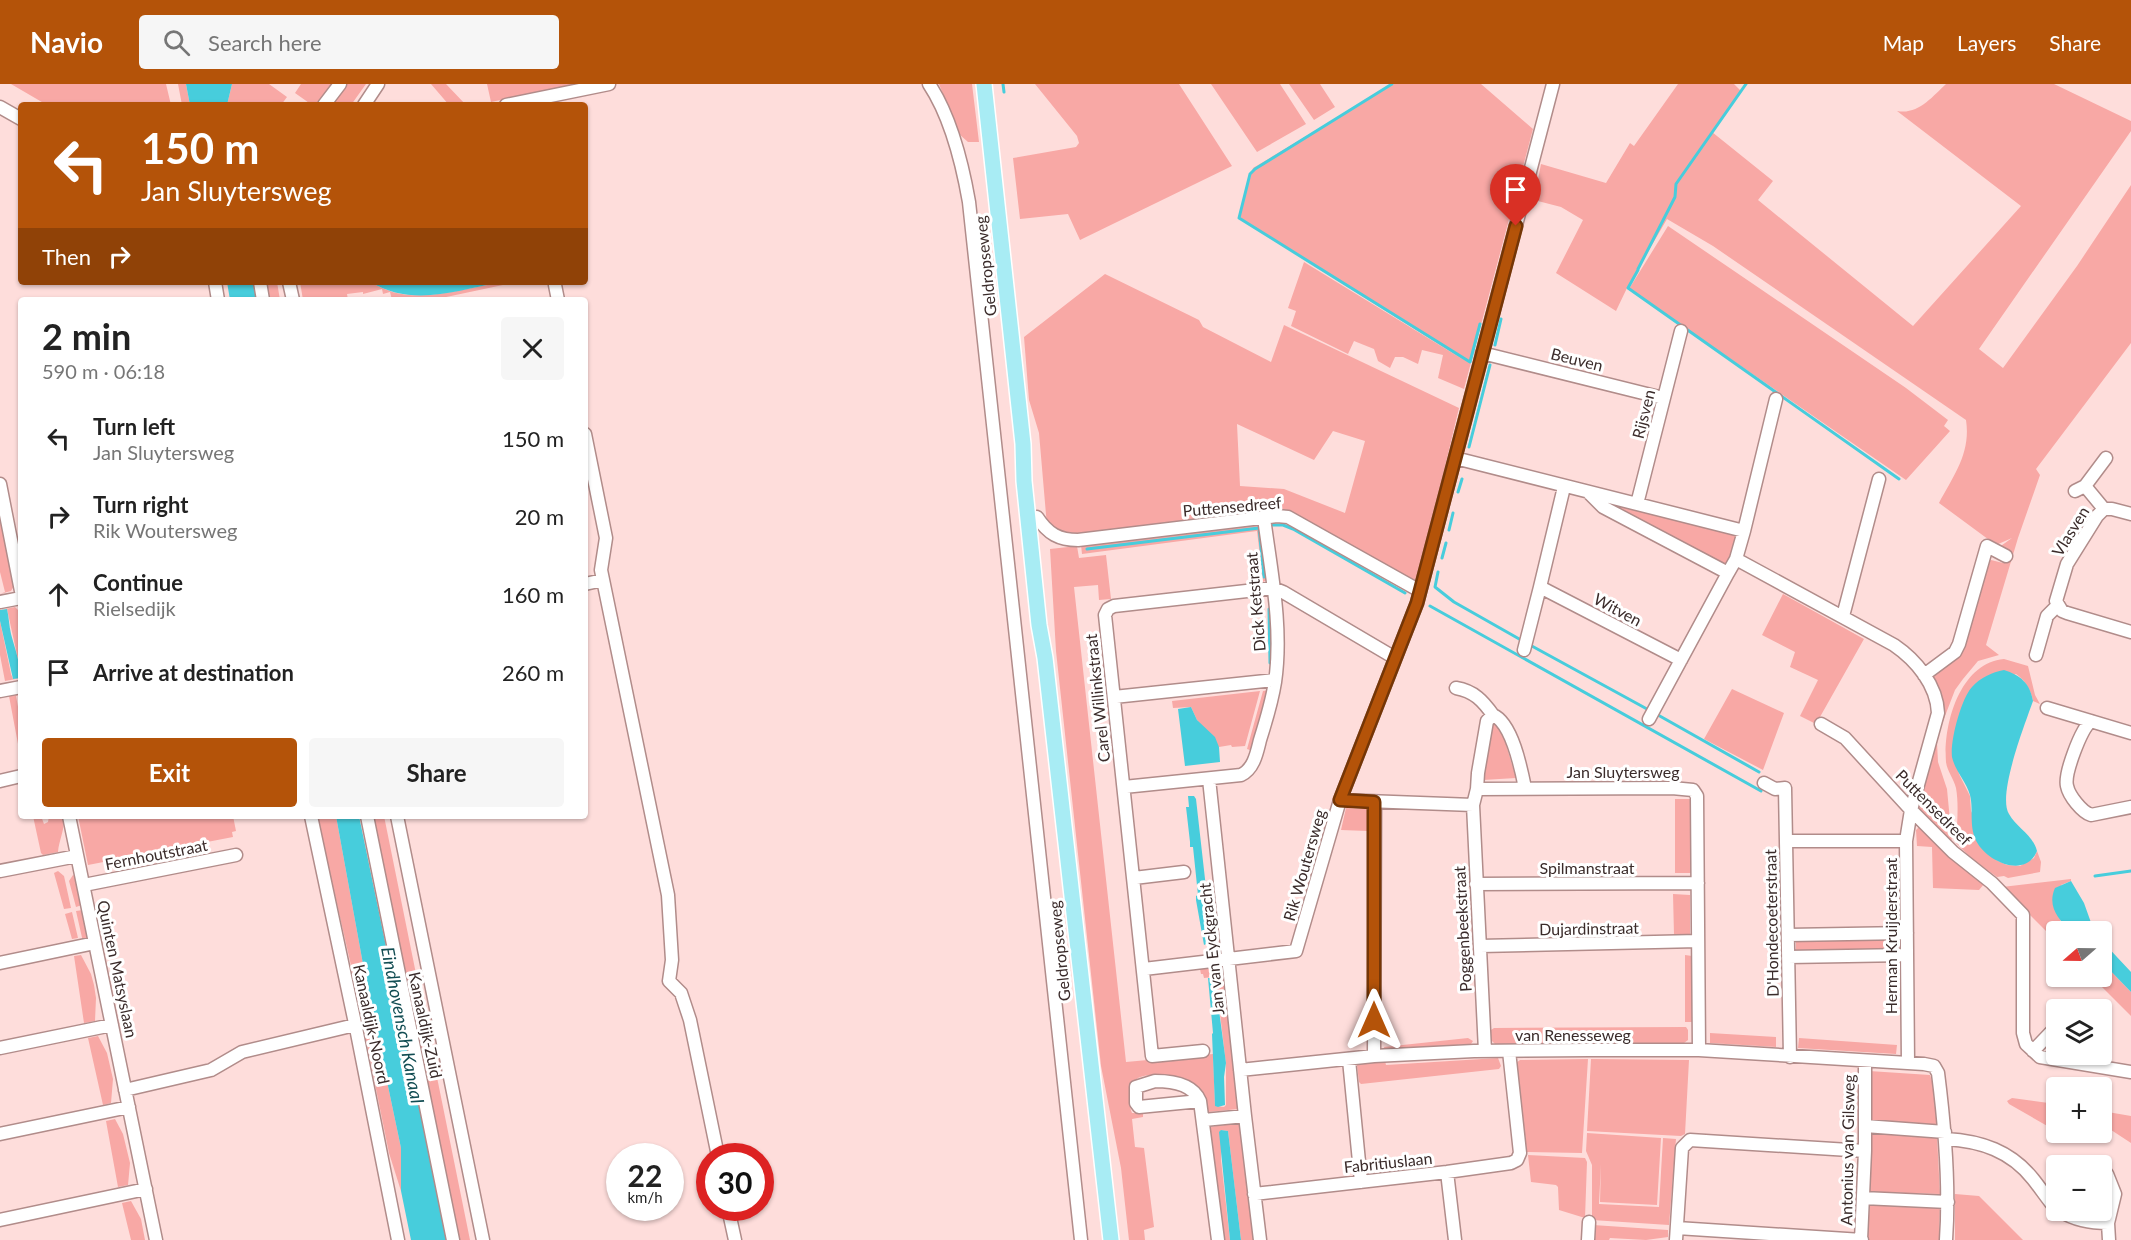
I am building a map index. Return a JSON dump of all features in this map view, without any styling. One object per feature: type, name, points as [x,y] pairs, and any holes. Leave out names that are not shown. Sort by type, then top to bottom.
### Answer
[{"type":"main road","name":"Geldropseweg","points":[[984,84],[1010,281],[1024,481],[1039,625],[1045,658],[1111,1240]]},
{"type":"main road","name":"Geldropseweg","points":[[1023,444],[1032,480],[1037,518],[1046,625],[1045,658]]},
{"type":"street","points":[[326,102],[340,84]]},
{"type":"street","points":[[366,102],[378,84]]},
{"type":"street","points":[[521,102],[609,84]]},
{"type":"street","points":[[929,84],[942,106],[969,202],[1081,1240]]},
{"type":"street","name":"Rik Woutersweg","points":[[1229,959],[1296,951],[1340,800],[1417,603],[1553,84]]},
{"type":"street","points":[[0,107],[18,117]]},
{"type":"street","points":[[555,285],[557,297]]},
{"type":"street","name":"Rijsven","points":[[1637,504],[1681,331]]},
{"type":"street","name":"Beuven","points":[[1482,352],[1664,398]]},
{"type":"street","points":[[1649,719],[1736,559],[1776,399]]},
{"type":"street","points":[[588,449],[606,538],[600,570],[668,895],[672,960],[669,981],[681,993],[690,1020],[715,1143]]},
{"type":"street","points":[[1455,458],[1744,531]]},
{"type":"street","name":"Vlasven","points":[[2106,458],[2080,489],[2104,509],[2131,514]]},
{"type":"street","points":[[1843,616],[1879,479]]},
{"type":"street","points":[[1524,650],[1564,487]]},
{"type":"street","points":[[1,492],[18,576]]},
{"type":"street","points":[[1588,492],[1603,507],[1728,573]]},
{"type":"street","name":"Vlasven","points":[[2036,655],[2047,616],[2058,605],[2056,596],[2067,564],[2097,516],[2104,509]]},
{"type":"street","name":"Puttensedreef","points":[[1037,518],[1046,529],[1060,539],[1078,540],[1282,516],[1294,519],[1420,591]]},
{"type":"street","name":"Dick Ketstraat","points":[[1124,787],[1241,774],[1251,766],[1270,707],[1275,680],[1277,629],[1264,518]]},
{"type":"street","points":[[1924,675],[1955,652],[1959,644],[1988,546],[2007,556]]},
{"type":"street","points":[[1736,559],[1905,652],[1934,689],[1938,700],[1938,713],[1911,810]]},
{"type":"street","points":[[588,583],[603,580]]},
{"type":"street","name":"Witven","points":[[1540,587],[1681,660]]},
{"type":"street","points":[[1273,588],[1395,658]]},
{"type":"street","name":"Carel Willinkstraat","points":[[1203,1051],[1152,1056],[1105,615],[1107,609],[1114,606],[1273,588]]},
{"type":"street","points":[[0,602],[18,599]]},
{"type":"street","points":[[2058,605],[2067,613],[2131,632]]},
{"type":"street","points":[[1114,697],[1275,680]]},
{"type":"street","points":[[0,691],[18,688]]},
{"type":"street","points":[[1456,688],[1471,692],[1482,700],[1493,715],[1501,719],[1507,728],[1525,788]]},
{"type":"street","points":[[2047,708],[2131,733]]},
{"type":"street","points":[[1340,800],[1473,805],[1487,721],[1493,715]]},
{"type":"street","points":[[2091,721],[2081,733],[2066,785],[2085,813],[2131,807]]},
{"type":"street","name":"Puttensedreef","points":[[1821,724],[1845,738],[1911,810],[1958,856],[1992,883],[2023,915],[2023,1033],[2026,1044],[2033,1051]]},
{"type":"street","points":[[0,781],[18,777]]},
{"type":"street","name":"Jan van Eyckgracht","points":[[1209,779],[1260,1240]]},
{"type":"street","name":"D'Hondecoeterstraat","points":[[1764,783],[1775,789],[1785,788],[1790,1057]]},
{"type":"street","name":"Jan Sluytersweg","points":[[1477,789],[1672,788],[1693,790],[1697,796],[1699,1050]]},
{"type":"street","points":[[1374,802],[1374,1056]]},
{"type":"street","name":"Poggenbeekstraat","points":[[1473,805],[1485,1051]]},
{"type":"street","name":"Herman Kruijderstraat","points":[[1908,1063],[1906,841],[1911,810]]},
{"type":"street","name":"Quinten Matsyslaan","points":[[70,819],[156,1240]]},
{"type":"street","name":"Kanaaldijk-Noord","points":[[311,819],[398,1240]]},
{"type":"street","name":"Kanaaldijk-Zuid","points":[[368,819],[453,1240]]},
{"type":"street","points":[[398,819],[483,1240]]},
{"type":"street","points":[[1786,841],[1906,841]]},
{"type":"street","name":"Fernhoutstraat","points":[[84,885],[236,855]]},
{"type":"street","points":[[0,871],[77,856]]},
{"type":"street","points":[[1134,878],[1184,872]]},
{"type":"street","name":"Spilmanstraat","points":[[1476,884],[1698,883]]},
{"type":"street","points":[[1788,935],[1907,933]]},
{"type":"street","name":"Dujardinstraat","points":[[1480,946],[1698,941]]},
{"type":"street","points":[[0,963],[95,943]]},
{"type":"street","points":[[1788,957],[1907,955]]},
{"type":"street","points":[[1144,969],[1229,959]]},
{"type":"street","points":[[0,1048],[112,1025]]},
{"type":"street","points":[[126,1090],[212,1070],[242,1052],[355,1025]]},
{"type":"street","points":[[2046,1037],[2033,1051],[2040,1057],[2131,1072]]},
{"type":"street","name":"van Renesseweg","points":[[1240,1070],[1374,1056],[1485,1051],[1699,1050],[1908,1063],[1934,1066],[1938,1073],[1946,1136]]},
{"type":"street","name":"Fabritiuslaan","points":[[1254,1194],[1447,1172],[1511,1163],[1517,1160],[1521,1153],[1509,1051]]},
{"type":"street","points":[[1349,1060],[1361,1182]]},
{"type":"street","name":"Antonius van Gilsweg","points":[[1862,1240],[1865,1061]]},
{"type":"street","points":[[1200,1101],[1139,1107],[1136,1103],[1136,1087],[1155,1081],[1175,1083],[1193,1090],[1200,1101],[1218,1240]]},
{"type":"street","points":[[0,1134],[129,1107]]},
{"type":"street","points":[[1204,1120],[1245,1116]]},
{"type":"street","points":[[1865,1126],[1946,1136],[1984,1144],[2009,1156],[2032,1178],[2046,1196]]},
{"type":"street","points":[[1946,1136],[1948,1202],[1946,1240]]},
{"type":"street","points":[[1862,1240],[1676,1234],[1682,1148],[1687,1142],[1693,1140],[1865,1151]]},
{"type":"street","points":[[1447,1172],[1455,1240]]},
{"type":"street","points":[[2112,1181],[2120,1191],[2112,1212]]},
{"type":"street","points":[[0,1220],[146,1189]]},
{"type":"street","points":[[1863,1198],[1948,1202]]},
{"type":"street","points":[[731,1221],[735,1240]]},
{"type":"street","points":[[2083,1221],[2108,1223],[2109,1240]]},
{"type":"street","points":[[1588,1222],[1588,1240]]},
{"type":"shaded area","points":[[11,84],[166,84],[170,102],[42,102]]},
{"type":"shaded area","points":[[178,84],[186,84],[189,102],[181,102]]},
{"type":"shaded area","points":[[232,84],[269,84],[287,97],[283,102],[228,102]]},
{"type":"shaded area","points":[[301,84],[335,84],[322,102],[308,102],[295,93]]},
{"type":"shaded area","points":[[345,84],[366,84],[353,102],[331,102]]},
{"type":"shaded area","points":[[431,84],[446,84],[463,102],[446,102]]},
{"type":"shaded area","points":[[487,84],[577,84],[491,102]]},
{"type":"shaded area","points":[[939,84],[972,84],[979,142],[968,142],[959,134]]},
{"type":"shaded area","points":[[1035,84],[1179,84],[1232,166],[1080,240],[1068,214],[1020,219],[1013,158],[1076,147],[1079,143],[1077,136]]},
{"type":"shaded area","points":[[1211,84],[1280,84],[1306,124],[1257,152]]},
{"type":"shaded area","points":[[1289,84],[1320,84],[1335,107],[1314,120]]},
{"type":"shaded area","points":[[1394,84],[1481,84],[1533,129],[1464,389],[1438,378],[1443,355],[1422,350],[1418,364],[1403,357],[1395,357],[1390,368],[1378,361],[1374,349],[1354,341],[1348,354],[1291,326],[1296,311],[1288,308],[1304,262],[1467,362],[1238,218],[1253,168]]},
{"type":"shaded area","points":[[1678,84],[1734,84],[1741,91],[1712,132],[1773,181],[1758,200],[1913,326],[2021,206],[1897,111],[1905,112],[1918,108],[1946,84],[2054,84],[2131,121],[2131,131],[1979,349],[2003,368],[2077,266],[2131,185],[2131,343],[2036,469],[2040,475],[2018,538],[1986,645],[1999,655],[1978,661],[1963,679],[1955,690],[1935,742],[1934,676],[1958,656],[1987,563],[1991,560],[2003,563],[2006,553],[1998,548],[2012,538],[1996,545],[1939,503],[1964,453],[1966,420],[1713,246],[1667,219],[1616,311],[1556,273],[1583,220],[1561,207],[1534,200],[1541,164],[1606,183],[1630,143],[1634,146]]},
{"type":"shaded area","points":[[1668,226],[1906,388],[1948,420],[1944,426],[1950,431],[1906,480],[1629,289]]},
{"type":"shaded area","points":[[1105,274],[1199,320],[1203,327],[1271,362],[1284,325],[1459,408],[1418,580],[1414,582],[1294,514],[1071,537],[1047,526],[1039,433],[1029,400],[1024,337]],"holes":[[[1237,424],[1314,460],[1333,431],[1365,441],[1345,513],[1284,489],[1240,486]]]},
{"type":"shaded area","points":[[264,285],[278,285],[280,297],[266,297]]},
{"type":"shaded area","points":[[300,285],[377,285],[388,291],[406,295],[424,295],[488,285],[503,285],[446,297],[391,297],[390,292],[383,294],[382,289],[363,294],[363,292],[347,294],[348,297],[302,297]]},
{"type":"shaded area","points":[[1603,500],[1734,533],[1736,541],[1734,548],[1727,563],[1720,565]]},
{"type":"shaded area","points":[[0,514],[14,586],[11,591],[0,594],[5,592],[0,572]]},
{"type":"shaded area","points":[[1259,523],[1267,580],[1263,582],[1257,531],[1082,554],[1081,545]]},
{"type":"shaded area","points":[[1077,546],[1079,558],[1106,555],[1111,599],[1099,600],[1098,585],[1074,587],[1126,1062],[1213,1054],[1215,1106],[1224,1107],[1226,1105],[1226,1064],[1216,980],[1213,977],[1204,978],[1200,969],[1222,967],[1238,1109],[1208,1112],[1205,1097],[1200,1090],[1179,1079],[1152,1075],[1134,1081],[1129,1095],[1132,1113],[1143,1113],[1143,1117],[1132,1119],[1135,1147],[1144,1148],[1154,1227],[1144,1230],[1145,1240],[1129,1240],[1121,1168],[1101,1066],[1056,651],[1050,549]]},
{"type":"shaded area","points":[[1783,594],[1864,639],[1816,724],[1800,716],[1818,680],[1790,667],[1795,652],[1762,635]]},
{"type":"shaded area","points":[[15,607],[18,610],[18,659],[7,609],[0,610]]},
{"type":"shaded area","points":[[0,621],[11,674],[13,679],[18,679],[5,681],[0,655]]},
{"type":"shaded area","points":[[2004,659],[2028,666],[2035,695],[2040,704],[2033,701],[2027,686],[2016,674],[1967,696],[1953,741],[1959,774],[1970,796],[1971,811],[1996,860],[2007,865],[2020,866],[2034,858],[2037,851],[2041,862],[2040,872],[2008,878],[1997,877],[1972,859],[1956,843],[1957,795],[1946,762],[1948,730],[1957,698],[1976,671],[1989,663]]},
{"type":"shaded area","points":[[1732,689],[1784,713],[1763,770],[1704,739]]},
{"type":"shaded area","points":[[1269,690],[1253,751],[1247,749],[1263,691]]},
{"type":"shaded area","points":[[1260,691],[1245,746],[1219,747],[1197,720],[1191,707],[1173,708],[1172,701]]},
{"type":"shaded area","points":[[18,694],[16,696],[18,744],[9,696]]},
{"type":"shaded area","points":[[1499,721],[1516,778],[1483,780],[1492,723]]},
{"type":"shaded area","points":[[1937,743],[1938,762],[1947,789],[1952,842],[1915,807],[1933,747]]},
{"type":"shaded area","points":[[1675,799],[1690,799],[1691,873],[1675,873]]},
{"type":"shaded area","points":[[1346,808],[1367,809],[1368,831],[1341,830]]},
{"type":"shaded area","points":[[34,819],[42,819],[44,824],[48,819],[63,819],[58,852],[43,855]]},
{"type":"shaded area","points":[[79,819],[234,819],[236,831],[232,832],[233,837],[88,865]]},
{"type":"shaded area","points":[[318,819],[337,819],[367,986],[401,1148],[401,1191],[389,1153],[350,961]]},
{"type":"shaded area","points":[[371,819],[385,819],[470,1240],[457,1240]]},
{"type":"shaded area","points":[[1919,827],[1955,862],[1984,884],[1979,890],[1933,888],[1932,847],[1917,846],[1916,830]]},
{"type":"shaded area","points":[[58,871],[64,876],[71,908],[64,909],[54,873]]},
{"type":"shaded area","points":[[73,875],[82,905],[76,907],[69,881]]},
{"type":"shaded area","points":[[2071,879],[2061,885],[2061,921],[2046,921],[2046,931],[2002,887]]},
{"type":"shaded area","points":[[1673,894],[1690,895],[1690,935],[1674,935]]},
{"type":"shaded area","points":[[83,910],[88,937],[83,942],[76,911]]},
{"type":"shaded area","points":[[72,912],[78,938],[72,939],[65,914]]},
{"type":"shaded area","points":[[1898,937],[1898,951],[1796,952],[1796,939]]},
{"type":"shaded area","points":[[81,955],[91,974],[96,998],[95,1021],[84,1023],[74,956]]},
{"type":"shaded area","points":[[1685,955],[1692,956],[1692,1022],[1685,1022]]},
{"type":"shaded area","points":[[2112,972],[2131,992],[2131,1016],[2102,987],[2112,987]]},
{"type":"shaded area","points":[[1686,1027],[1688,1040],[1684,1043],[1495,1044],[1491,1040],[1491,1030],[1494,1028]]},
{"type":"shaded area","points":[[1710,1033],[1776,1037],[1776,1047],[1710,1043]]},
{"type":"shaded area","points":[[98,1036],[107,1053],[113,1079],[111,1103],[103,1105],[88,1038]]},
{"type":"shaded area","points":[[1468,1038],[1473,1041],[1471,1044],[1385,1050],[1384,1047]]},
{"type":"shaded area","points":[[1799,1038],[1897,1045],[1896,1054],[1798,1048]]},
{"type":"shaded area","points":[[1498,1058],[1501,1066],[1499,1069],[1361,1084],[1357,1065],[1385,1061],[1386,1065]]},
{"type":"shaded area","points":[[1588,1059],[1582,1153],[1527,1152],[1516,1063],[1520,1060]]},
{"type":"shaded area","points":[[1591,1059],[1689,1060],[1685,1134],[1681,1136],[1587,1131]]},
{"type":"shaded area","points":[[1869,1071],[1930,1075],[1937,1126],[1871,1123]]},
{"type":"shaded area","points":[[2012,1098],[2046,1103],[2046,1125],[2009,1104],[2007,1101]]},
{"type":"shaded area","points":[[2112,1113],[2131,1116],[2131,1143],[2112,1131]]},
{"type":"shaded area","points":[[115,1119],[123,1134],[130,1163],[128,1185],[118,1187],[106,1121]]},
{"type":"shaded area","points":[[1241,1123],[1254,1240],[1241,1240],[1228,1131],[1221,1130],[1221,1160],[1230,1240],[1221,1240],[1209,1127]]},
{"type":"shaded area","points":[[1871,1132],[1937,1136],[1940,1194],[1870,1192]]},
{"type":"shaded area","points":[[1587,1133],[1661,1138],[1657,1205],[1600,1202],[1601,1164],[1599,1204],[1659,1207],[1663,1138],[1676,1139],[1669,1225],[1592,1220],[1592,1165],[1586,1151]]},
{"type":"shaded area","points":[[1528,1155],[1585,1158],[1587,1162],[1585,1218],[1559,1210],[1556,1185],[1531,1182]]},
{"type":"shaded area","points":[[1955,1194],[1979,1196],[2023,1240],[1955,1240]]},
{"type":"shaded area","points":[[131,1201],[141,1219],[145,1240],[131,1240],[122,1203]]},
{"type":"shaded area","points":[[1870,1203],[1940,1205],[1939,1240],[1867,1240]]},
{"type":"shaded area","points":[[1593,1225],[1668,1230],[1668,1237],[1646,1240],[1610,1238],[1609,1240],[1592,1240]]},
{"type":"water","points":[[186,84],[232,84],[228,102],[189,102]]},
{"type":"water","points":[[228,285],[254,285],[256,297],[230,297]]},
{"type":"water","points":[[377,285],[486,285],[434,295],[402,294]]},
{"type":"water","points":[[7,609],[18,661],[18,678],[13,679],[0,621],[0,610]]},
{"type":"water","points":[[2004,670],[2015,674],[2027,685],[2033,701],[2009,776],[2006,805],[2009,814],[2032,840],[2037,851],[2032,859],[2017,866],[1999,862],[1978,844],[1972,826],[1970,795],[1952,757],[1957,720],[1968,693],[1982,678]]},
{"type":"water","points":[[1191,707],[1197,720],[1215,737],[1219,747],[1220,762],[1185,766],[1178,709]]},
{"type":"water","points":[[1188,796],[1194,796],[1196,799],[1212,941],[1204,945],[1196,900],[1198,895],[1193,847],[1190,847],[1186,807],[1189,807]]},
{"type":"water","points":[[337,819],[360,819],[447,1240],[411,1240],[401,1191],[401,1148],[367,986]]},
{"type":"water","points":[[2071,881],[2084,903],[2090,921],[2061,921],[2055,912],[2052,901],[2055,888]]},
{"type":"water","points":[[2112,952],[2131,972],[2131,992],[2112,972]]},
{"type":"water","points":[[1208,978],[1215,980],[1226,1063],[1225,1105],[1218,1107],[1215,1106],[1213,1033]]},
{"type":"water","points":[[1228,1131],[1241,1240],[1230,1240],[1219,1132]]},
{"type":"waterway","points":[[1003,84],[1004,92]]},
{"type":"waterway","points":[[1392,84],[1255,169],[1250,174],[1239,218],[1470,362],[1480,324]]},
{"type":"waterway","points":[[1638,269],[1675,197],[1676,184],[1746,84]]},
{"type":"waterway","points":[[1638,270],[1628,288],[1899,479]]},
{"type":"waterway","points":[[1495,345],[1501,319]]},
{"type":"waterway","points":[[1469,447],[1490,365]]},
{"type":"waterway","points":[[1458,492],[1462,479]]},
{"type":"waterway","points":[[1449,530],[1453,513]]},
{"type":"waterway","points":[[1273,525],[1283,525],[1293,529],[1405,593]]},
{"type":"waterway","points":[[1087,549],[1259,528],[1264,577]]},
{"type":"waterway","points":[[1442,558],[1446,543]]},
{"type":"waterway","points":[[1438,572],[1435,587],[1454,602],[1521,640]]},
{"type":"waterway","points":[[1430,606],[1761,791]]},
{"type":"waterway","points":[[1269,609],[1270,663]]},
{"type":"waterway","points":[[1530,645],[1647,709]]},
{"type":"waterway","points":[[1658,715],[1759,772]]},
{"type":"waterway","points":[[2095,876],[2131,871]]},
{"type":"route","points":[[1374,1020],[1374,802],[1340,800],[1417,603],[1516,226]]},
{"type":"water label","name":"Eindhovensch Kanaal","points":[[403,1025]]}]
